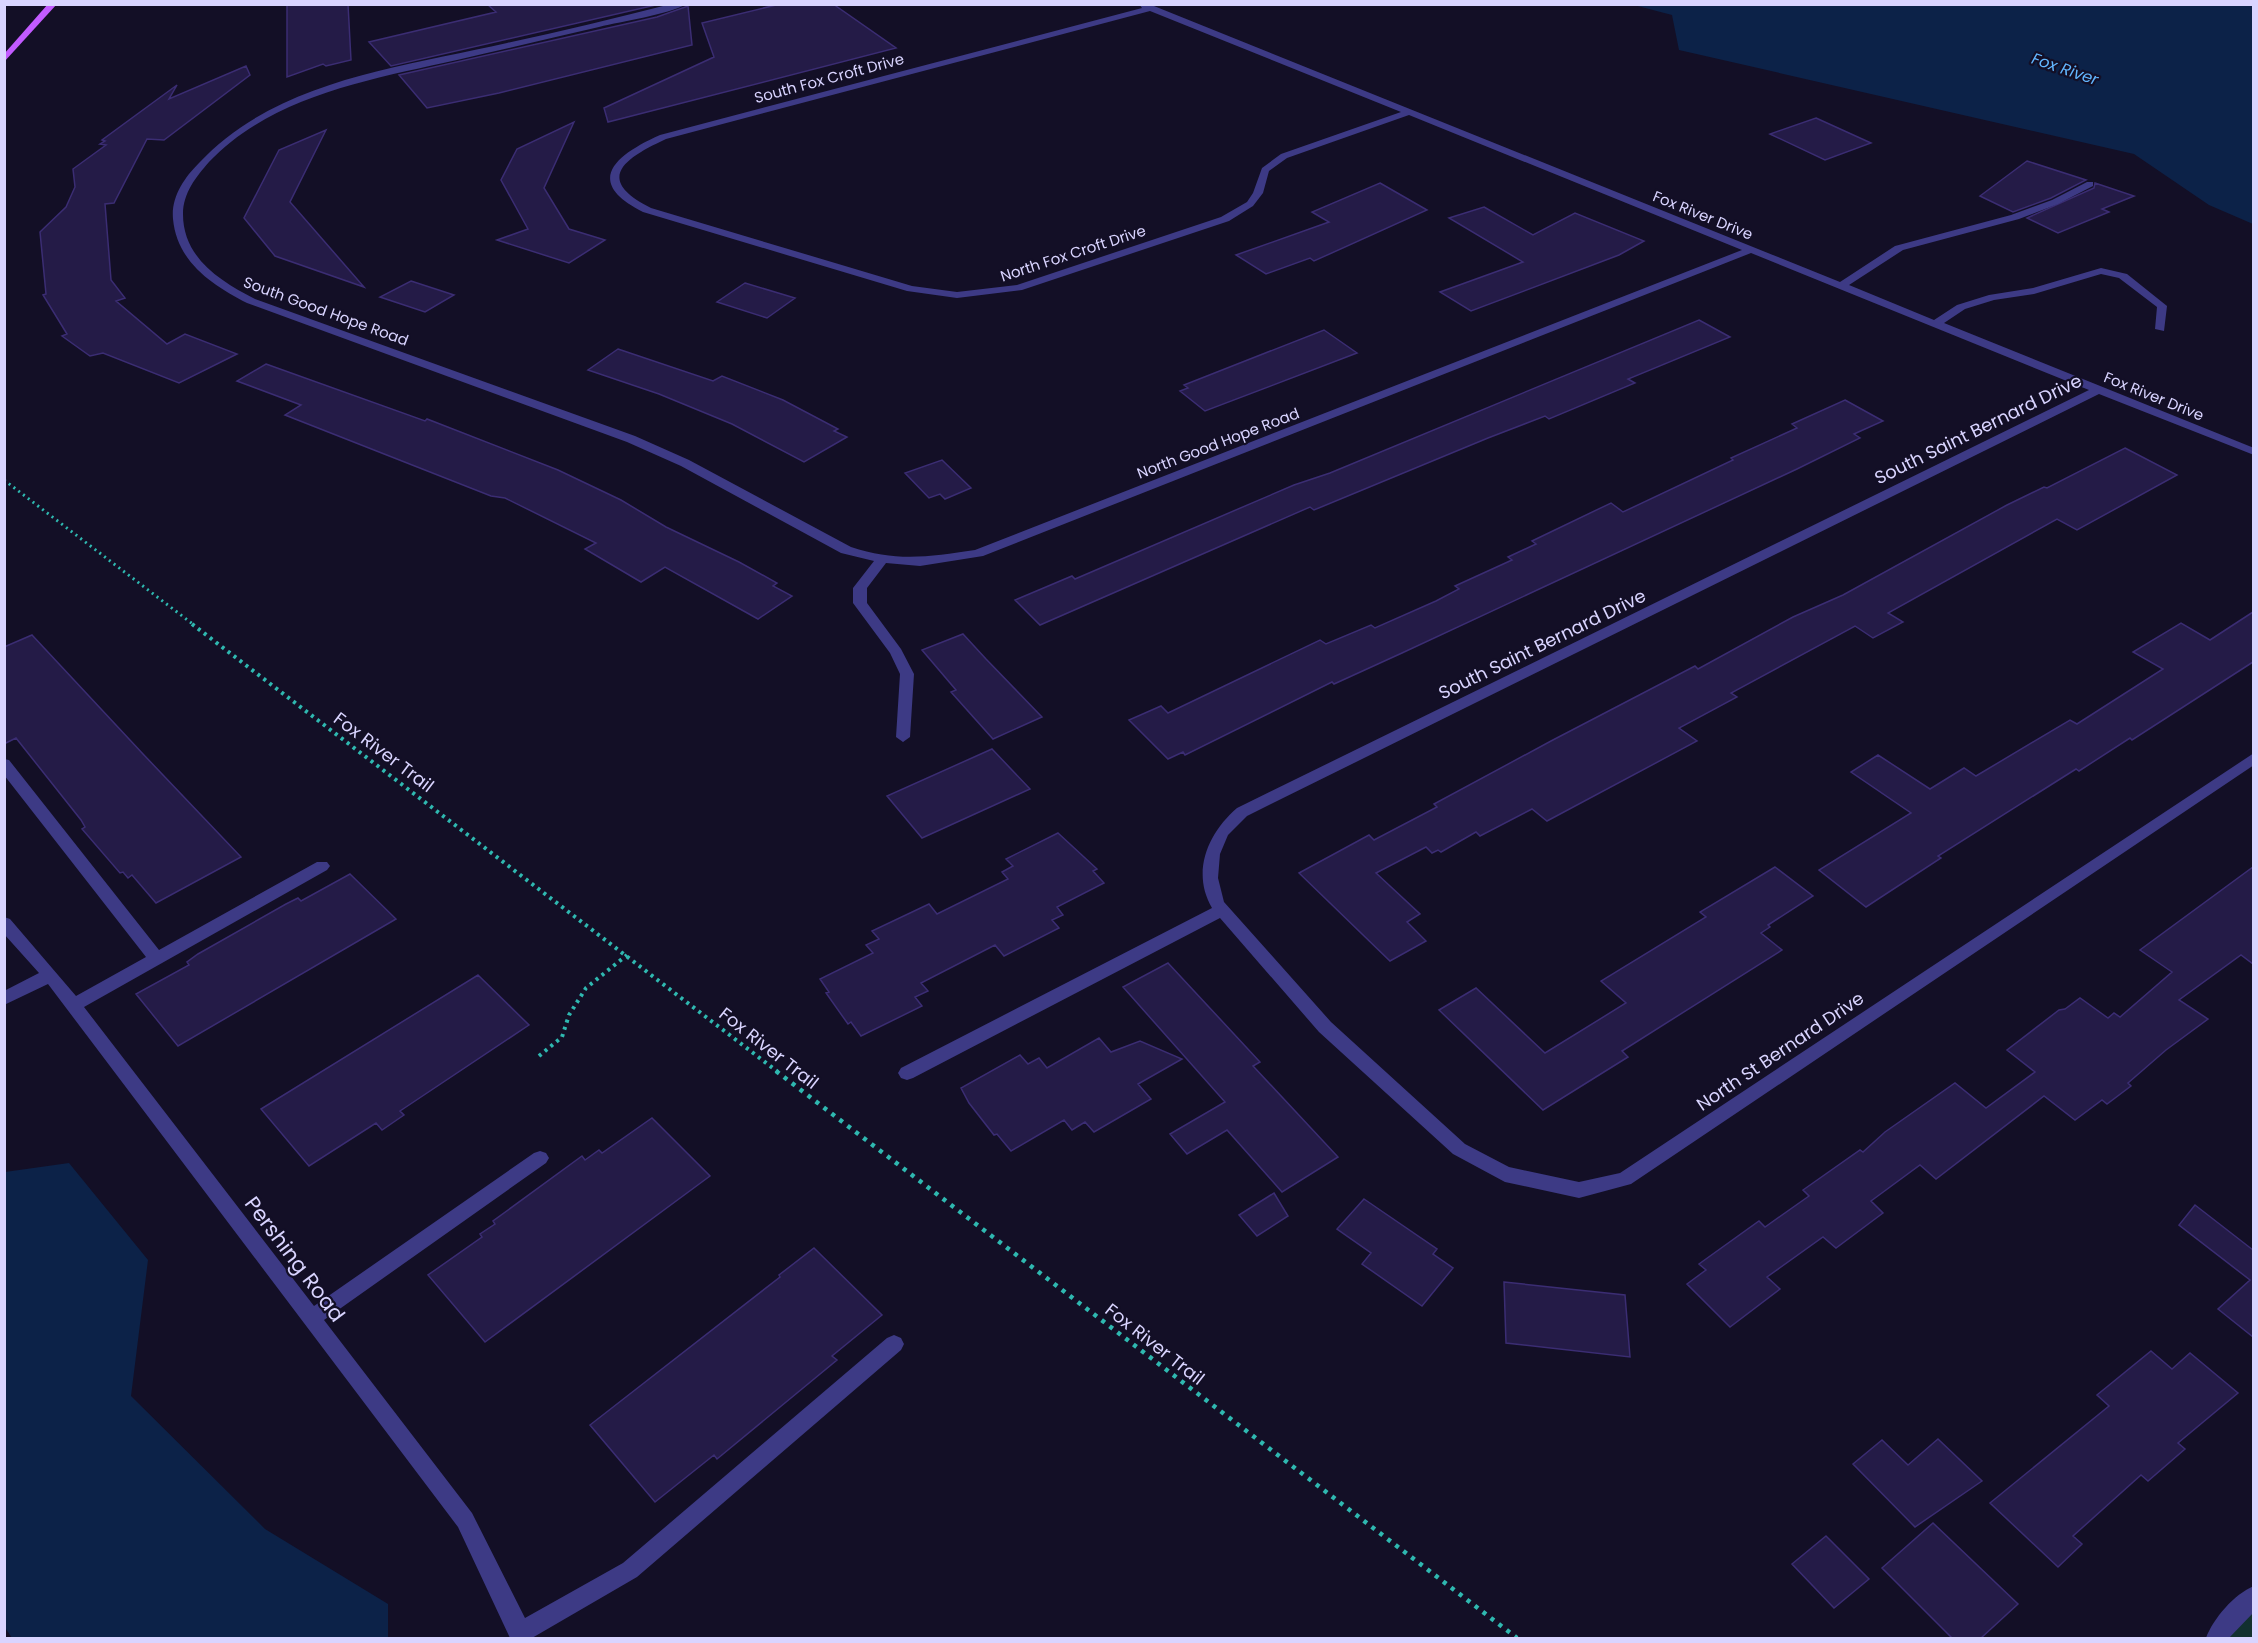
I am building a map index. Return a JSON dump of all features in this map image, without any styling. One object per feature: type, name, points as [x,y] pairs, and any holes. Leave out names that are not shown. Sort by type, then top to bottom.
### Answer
[{"type":"main road","points":[[4,60],[53,4]]},
{"type":"street","name":"South Good Hope Road","points":[[683,4],[358,81],[293,103],[254,123],[215,150],[188,182],[178,214],[179,235],[188,255],[203,272],[235,294],[631,438],[698,470]]},
{"type":"street","name":"Fox River Drive","points":[[1146,6],[1406,113],[2253,452]]},
{"type":"street","name":"South Fox Croft Drive","points":[[681,220],[638,206],[619,194],[613,177],[624,159],[636,149],[663,137],[1146,6]]},
{"type":"street","name":"North Fox Croft Drive","points":[[681,220],[911,288],[957,295],[999,292],[1225,219],[1250,204],[1258,193],[1265,170],[1284,156],[1406,113]]},
{"type":"street","points":[[1841,286],[1899,248],[2015,217],[2055,202],[2090,183]]},
{"type":"street","name":"North Good Hope Road","points":[[698,470],[846,549],[882,559],[920,562],[978,553],[1751,250]]},
{"type":"street","points":[[1935,324],[1961,308],[1993,297],[2034,291],[2101,271],[2123,276],[2162,306],[2160,329]]},
{"type":"street","name":"South Saint Bernard Drive","points":[[1325,1027],[1222,910],[1209,884],[1216,841],[1230,821],[1242,812],[2098,390]]},
{"type":"street","points":[[882,559],[860,588],[860,603],[896,652],[907,674],[903,737]]},
{"type":"street","name":"North St Bernard Drive","points":[[1325,1027],[1459,1149],[1505,1174],[1559,1187],[1591,1189],[1625,1179],[2253,758]]},
{"type":"street","points":[[4,764],[157,959]]},
{"type":"street","points":[[74,1005],[322,866]]},
{"type":"street","points":[[907,1073],[1222,910]]},
{"type":"street","name":"Pershing Road","points":[[4,924],[74,1005],[465,1520],[521,1636]]},
{"type":"street","points":[[4,999],[50,975]]},
{"type":"street","points":[[312,1318],[540,1158]]},
{"type":"street","points":[[521,1636],[630,1570],[894,1344]]},
{"type":"street","points":[[2217,1638],[2225,1625],[2253,1597]]},
{"type":"path","name":"Fox River Trail","points":[[4,480],[1517,1638]]},
{"type":"path","points":[[539,1056],[562,1037],[569,1015],[586,988],[627,955]]},
{"type":"green space","points":[[2253,1597],[2253,1638],[2217,1638],[2225,1625]]},
{"type":"water","name":"Fox River","points":[[1634,5],[2253,5],[2253,224],[2209,205],[2134,154],[1679,50],[1672,15]]},
{"type":"water","points":[[69,1163],[148,1260],[131,1396],[265,1529],[388,1604],[388,1638],[12,1638],[4,1626],[5,1172]]},
{"type":"building","points":[[287,4],[348,4],[351,60],[326,66],[323,64],[287,77]]},
{"type":"building","points":[[487,4],[660,4],[391,66],[369,42],[496,12]]},
{"type":"building","points":[[780,4],[833,4],[896,48],[608,122],[604,108],[714,57],[702,23]]},
{"type":"building","points":[[688,6],[692,45],[499,93],[427,108],[399,75],[657,17]]},
{"type":"building","points":[[246,66],[250,75],[164,140],[147,139],[114,203],[105,204],[111,280],[125,298],[116,301],[167,344],[185,334],[237,354],[179,383],[103,353],[90,356],[62,336],[67,334],[43,295],[46,294],[40,232],[66,207],[75,187],[73,169],[106,145],[100,144],[105,141],[102,140],[177,85],[169,99]]},
{"type":"building","points":[[1816,118],[1871,143],[1825,160],[1770,134]]},
{"type":"building","points":[[574,122],[544,188],[569,229],[605,240],[569,263],[497,240],[528,229],[501,180],[517,149]]},
{"type":"building","points":[[326,130],[290,202],[364,287],[275,256],[244,218],[279,150]]},
{"type":"building","points":[[2027,161],[2086,180],[2051,198],[2013,212],[1980,196]]},
{"type":"building","points":[[1380,183],[1427,210],[1314,261],[1310,258],[1266,274],[1236,255],[1329,222],[1312,212]]},
{"type":"building","points":[[2095,183],[2134,196],[2102,209],[2109,212],[2058,233],[2027,218],[2094,188]]},
{"type":"building","points":[[1484,207],[1533,235],[1575,213],[1644,241],[1619,255],[1471,311],[1440,292],[1523,262],[1449,218]]},
{"type":"building","points":[[411,281],[454,295],[425,312],[380,297]]},
{"type":"building","points":[[745,283],[795,298],[767,318],[717,302]]},
{"type":"building","points":[[1699,320],[1730,337],[1628,379],[1635,383],[1549,419],[1545,416],[1488,438],[1314,510],[1310,507],[1040,625],[1015,600],[1072,576],[1075,579],[1294,485],[1330,473]]},
{"type":"building","points":[[1324,330],[1357,353],[1205,411],[1180,391],[1188,388],[1184,385]]},
{"type":"building","points":[[618,349],[713,381],[722,376],[783,400],[838,429],[834,431],[847,437],[804,462],[732,424],[659,394],[588,370]]},
{"type":"building","points":[[266,364],[425,421],[427,419],[558,470],[621,500],[666,527],[739,562],[777,583],[773,586],[792,596],[758,619],[665,567],[641,582],[585,549],[596,543],[505,498],[491,496],[285,415],[301,405],[237,381]]},
{"type":"building","points":[[1845,400],[1883,421],[1854,434],[1860,438],[1797,469],[1402,653],[1334,684],[1332,682],[1185,755],[1183,752],[1168,759],[1129,720],[1161,706],[1168,713],[1320,640],[1326,644],[1371,625],[1375,628],[1436,601],[1459,589],[1455,586],[1512,560],[1508,557],[1536,544],[1532,541],[1611,503],[1623,512],[1797,428],[1792,424]]},
{"type":"building","points":[[2125,448],[2177,475],[2077,530],[2057,519],[1888,613],[1903,622],[1873,638],[1855,626],[1731,693],[1737,697],[1679,728],[1697,741],[1547,821],[1532,809],[1480,836],[1476,832],[1441,852],[1438,850],[1432,853],[1426,847],[1376,873],[1420,914],[1407,922],[1426,941],[1390,961],[1299,873],[1369,835],[1374,840],[1437,807],[1434,804],[1551,741],[1695,666],[1698,669],[1793,617],[1843,595],[2007,505],[2044,487],[2047,488]]},
{"type":"building","points":[[942,460],[971,488],[945,499],[940,494],[929,498],[905,473]]},
{"type":"building","points":[[2253,612],[2253,662],[2132,740],[2130,738],[2079,771],[2076,769],[1938,856],[1941,858],[1866,907],[1819,870],[1911,813],[1851,772],[1878,755],[1930,789],[1964,768],[1976,776],[2070,720],[2077,724],[2163,669],[2133,652],[2181,623],[2210,640]]},
{"type":"building","points":[[963,634],[1042,717],[993,739],[951,692],[956,690],[922,650]]},
{"type":"building","points":[[32,635],[241,857],[156,903],[132,875],[128,878],[123,872],[120,873],[82,829],[85,827],[81,820],[16,738],[4,744],[4,647]]},
{"type":"building","points":[[992,749],[1030,789],[922,838],[887,796]]},
{"type":"building","points":[[1058,833],[1097,869],[1093,871],[1104,883],[1057,907],[1063,915],[1052,920],[1059,928],[1004,956],[995,945],[921,983],[928,991],[915,997],[922,1006],[861,1036],[851,1022],[848,1024],[826,993],[829,992],[820,979],[873,953],[866,945],[879,939],[872,931],[929,904],[937,914],[1008,879],[1002,872],[1013,866],[1006,859]]},
{"type":"building","points":[[1775,867],[1813,896],[1768,925],[1770,927],[1761,933],[1782,950],[1622,1051],[1628,1057],[1543,1110],[1439,1010],[1476,988],[1545,1053],[1626,1003],[1601,981],[1706,917],[1700,912]]},
{"type":"building","points":[[2253,867],[2253,964],[2241,955],[2179,1000],[2208,1019],[2166,1050],[2128,1083],[2131,1086],[2107,1104],[2102,1100],[2075,1120],[2044,1096],[1936,1179],[1920,1165],[1871,1201],[1883,1213],[1836,1248],[1823,1237],[1767,1277],[1780,1289],[1730,1327],[1687,1284],[1706,1270],[1699,1264],[1759,1221],[1765,1227],[1809,1196],[1803,1190],[1860,1150],[1863,1152],[1885,1132],[1955,1083],[1986,1108],[2035,1072],[2007,1050],[2059,1010],[2065,1009],[2080,998],[2108,1018],[2114,1013],[2120,1017],[2172,972],[2140,950]]},
{"type":"building","points":[[350,874],[396,919],[178,1046],[136,994],[189,965],[187,962],[198,954],[286,904],[298,898],[301,901]]},
{"type":"building","points":[[1168,963],[1260,1062],[1253,1066],[1338,1157],[1282,1192],[1227,1130],[1187,1154],[1170,1134],[1225,1102],[1123,987]]},
{"type":"building","points":[[478,975],[529,1025],[400,1111],[404,1115],[382,1130],[376,1123],[309,1166],[261,1109]]},
{"type":"building","points":[[1099,1038],[1111,1052],[1140,1041],[1182,1059],[1138,1084],[1151,1099],[1094,1132],[1085,1122],[1072,1130],[1064,1120],[1011,1151],[997,1134],[994,1135],[969,1103],[961,1088],[1020,1055],[1028,1064],[1039,1058],[1047,1068]]},
{"type":"building","points":[[652,1118],[710,1176],[485,1342],[428,1275],[482,1237],[480,1234],[495,1224],[493,1221],[582,1156],[585,1160],[599,1150],[602,1153]]},
{"type":"building","points":[[1274,1193],[1288,1216],[1257,1236],[1239,1215]]},
{"type":"building","points":[[1364,1199],[1437,1249],[1433,1254],[1453,1268],[1422,1306],[1362,1264],[1371,1253],[1337,1229]]},
{"type":"building","points":[[2195,1205],[2253,1250],[2253,1337],[2218,1309],[2250,1280],[2179,1225]]},
{"type":"building","points":[[814,1248],[882,1315],[832,1356],[837,1360],[717,1459],[714,1455],[655,1502],[590,1425]]},
{"type":"building","points":[[1504,1282],[1625,1295],[1630,1357],[1506,1343]]},
{"type":"building","points":[[2151,1351],[2172,1369],[2190,1353],[2238,1393],[2178,1443],[2185,1449],[2148,1481],[2141,1475],[2073,1536],[2082,1544],[2058,1567],[1990,1503],[2109,1406],[2097,1395]]},
{"type":"building","points":[[1938,1439],[1982,1481],[1915,1527],[1853,1464],[1882,1440],[1908,1465]]},
{"type":"building","points":[[1933,1523],[2018,1604],[1981,1638],[1952,1638],[1882,1568]]},
{"type":"building","points":[[1826,1536],[1869,1579],[1834,1608],[1792,1564]]}]
